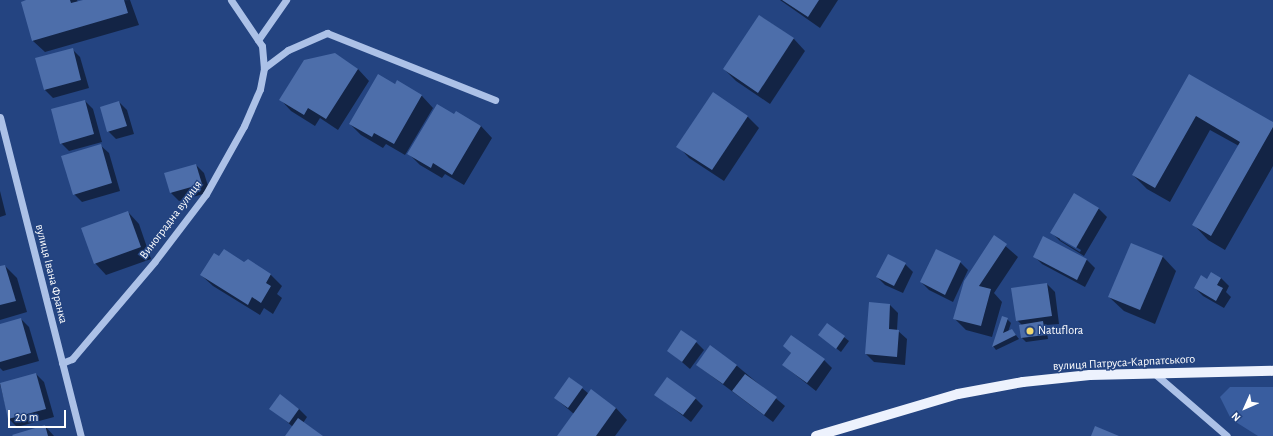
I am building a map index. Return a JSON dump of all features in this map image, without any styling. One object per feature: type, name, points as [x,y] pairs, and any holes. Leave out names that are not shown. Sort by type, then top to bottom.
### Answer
[{"type":"main road","name":"вулиця Патруса-Карпатського","points":[[816,436],[958,394],[1046,380],[1154,373],[1273,371]]},
{"type":"street","name":"Виноградна вулиця","points":[[62,363],[72,359],[155,261],[206,194],[244,126],[260,89],[264,68],[264,57],[258,40],[231,0]]},
{"type":"street","points":[[258,40],[286,0]]},
{"type":"street","points":[[264,68],[288,50],[327,32],[495,100]]},
{"type":"street","name":"вулиця Івана Франка","points":[[0,117],[80,436]]},
{"type":"street","points":[[1154,373],[1227,436]]},
{"type":"shaded area","points":[[1230,387],[1273,387],[1273,436],[1258,436],[1231,419],[1220,397]]},
{"type":"building","points":[[26,0],[70,0],[71,3],[83,0],[124,0],[128,13],[32,41],[21,2]]},
{"type":"building","points":[[782,0],[819,0],[808,17]]},
{"type":"building","points":[[759,15],[794,38],[758,93],[723,69]]},
{"type":"building","points":[[73,48],[81,80],[44,90],[35,58]]},
{"type":"building","points":[[335,53],[358,69],[326,119],[308,108],[304,115],[279,100],[304,60]]},
{"type":"building","points":[[378,74],[395,84],[397,80],[422,95],[394,144],[374,133],[372,137],[349,124]]},
{"type":"building","points":[[1189,74],[1273,122],[1273,127],[1211,236],[1192,225],[1240,142],[1196,116],[1155,188],[1132,175]]},
{"type":"building","points":[[713,92],[748,116],[712,170],[676,147]]},
{"type":"building","points":[[85,100],[94,134],[60,144],[51,109]]},
{"type":"building","points":[[119,101],[127,126],[107,132],[100,107]]},
{"type":"building","points":[[437,104],[454,114],[456,111],[481,126],[452,175],[433,163],[431,168],[407,154]]},
{"type":"building","points":[[101,144],[112,183],[73,195],[61,156]]},
{"type":"building","points":[[196,164],[202,184],[170,193],[164,173]]},
{"type":"building","points":[[1074,193],[1099,208],[1076,248],[1050,233]]},
{"type":"building","points":[[128,211],[141,247],[94,264],[81,228]]},
{"type":"building","points":[[994,235],[1007,244],[979,286],[991,289],[981,326],[953,319],[964,281]]},
{"type":"building","points":[[1043,236],[1087,259],[1077,280],[1033,257]]},
{"type":"building","points":[[1131,243],[1163,256],[1140,310],[1108,297]]},
{"type":"building","points":[[224,249],[244,262],[248,259],[271,274],[266,283],[271,286],[261,303],[252,297],[248,305],[200,275],[214,253],[219,256]]},
{"type":"building","points":[[936,249],[961,261],[945,295],[920,282]]},
{"type":"building","points":[[888,254],[906,263],[894,286],[876,277]]},
{"type":"building","points":[[5,265],[16,301],[0,305],[0,266]]},
{"type":"building","points":[[1211,272],[1221,278],[1217,285],[1223,288],[1216,301],[1194,288],[1201,275],[1207,279]]},
{"type":"building","points":[[1047,283],[1052,316],[1016,321],[1011,288]]},
{"type":"building","points":[[869,302],[890,304],[889,329],[899,330],[897,357],[865,354]]},
{"type":"building","points":[[1002,316],[1008,318],[1003,333],[1012,329],[1016,335],[992,347]]},
{"type":"building","points":[[21,318],[31,353],[0,362],[0,324]]},
{"type":"building","points":[[1043,321],[1045,335],[1021,338],[1019,325]]},
{"type":"building","points":[[827,323],[845,336],[836,349],[818,335]]},
{"type":"building","points":[[681,330],[697,341],[682,362],[667,351]]},
{"type":"building","points":[[791,335],[825,359],[807,383],[782,365],[791,353],[783,346]]},
{"type":"building","points":[[710,345],[737,365],[723,384],[696,365]]},
{"type":"building","points":[[36,373],[46,409],[8,419],[0,383]]},
{"type":"building","points":[[745,374],[777,397],[764,415],[732,391]]},
{"type":"building","points":[[569,377],[583,387],[568,408],[554,398]]},
{"type":"building","points":[[667,377],[696,398],[683,415],[654,395]]},
{"type":"building","points":[[591,389],[616,408],[596,436],[557,436]]},
{"type":"building","points":[[280,394],[299,409],[289,423],[269,409]]},
{"type":"building","points":[[298,418],[323,436],[285,436]]},
{"type":"building","points":[[45,425],[48,436],[12,435]]},
{"type":"building","points":[[1095,426],[1119,436],[1091,436]]},
{"type":"place","name":"Natuflora","points":[[1030,331]]}]
